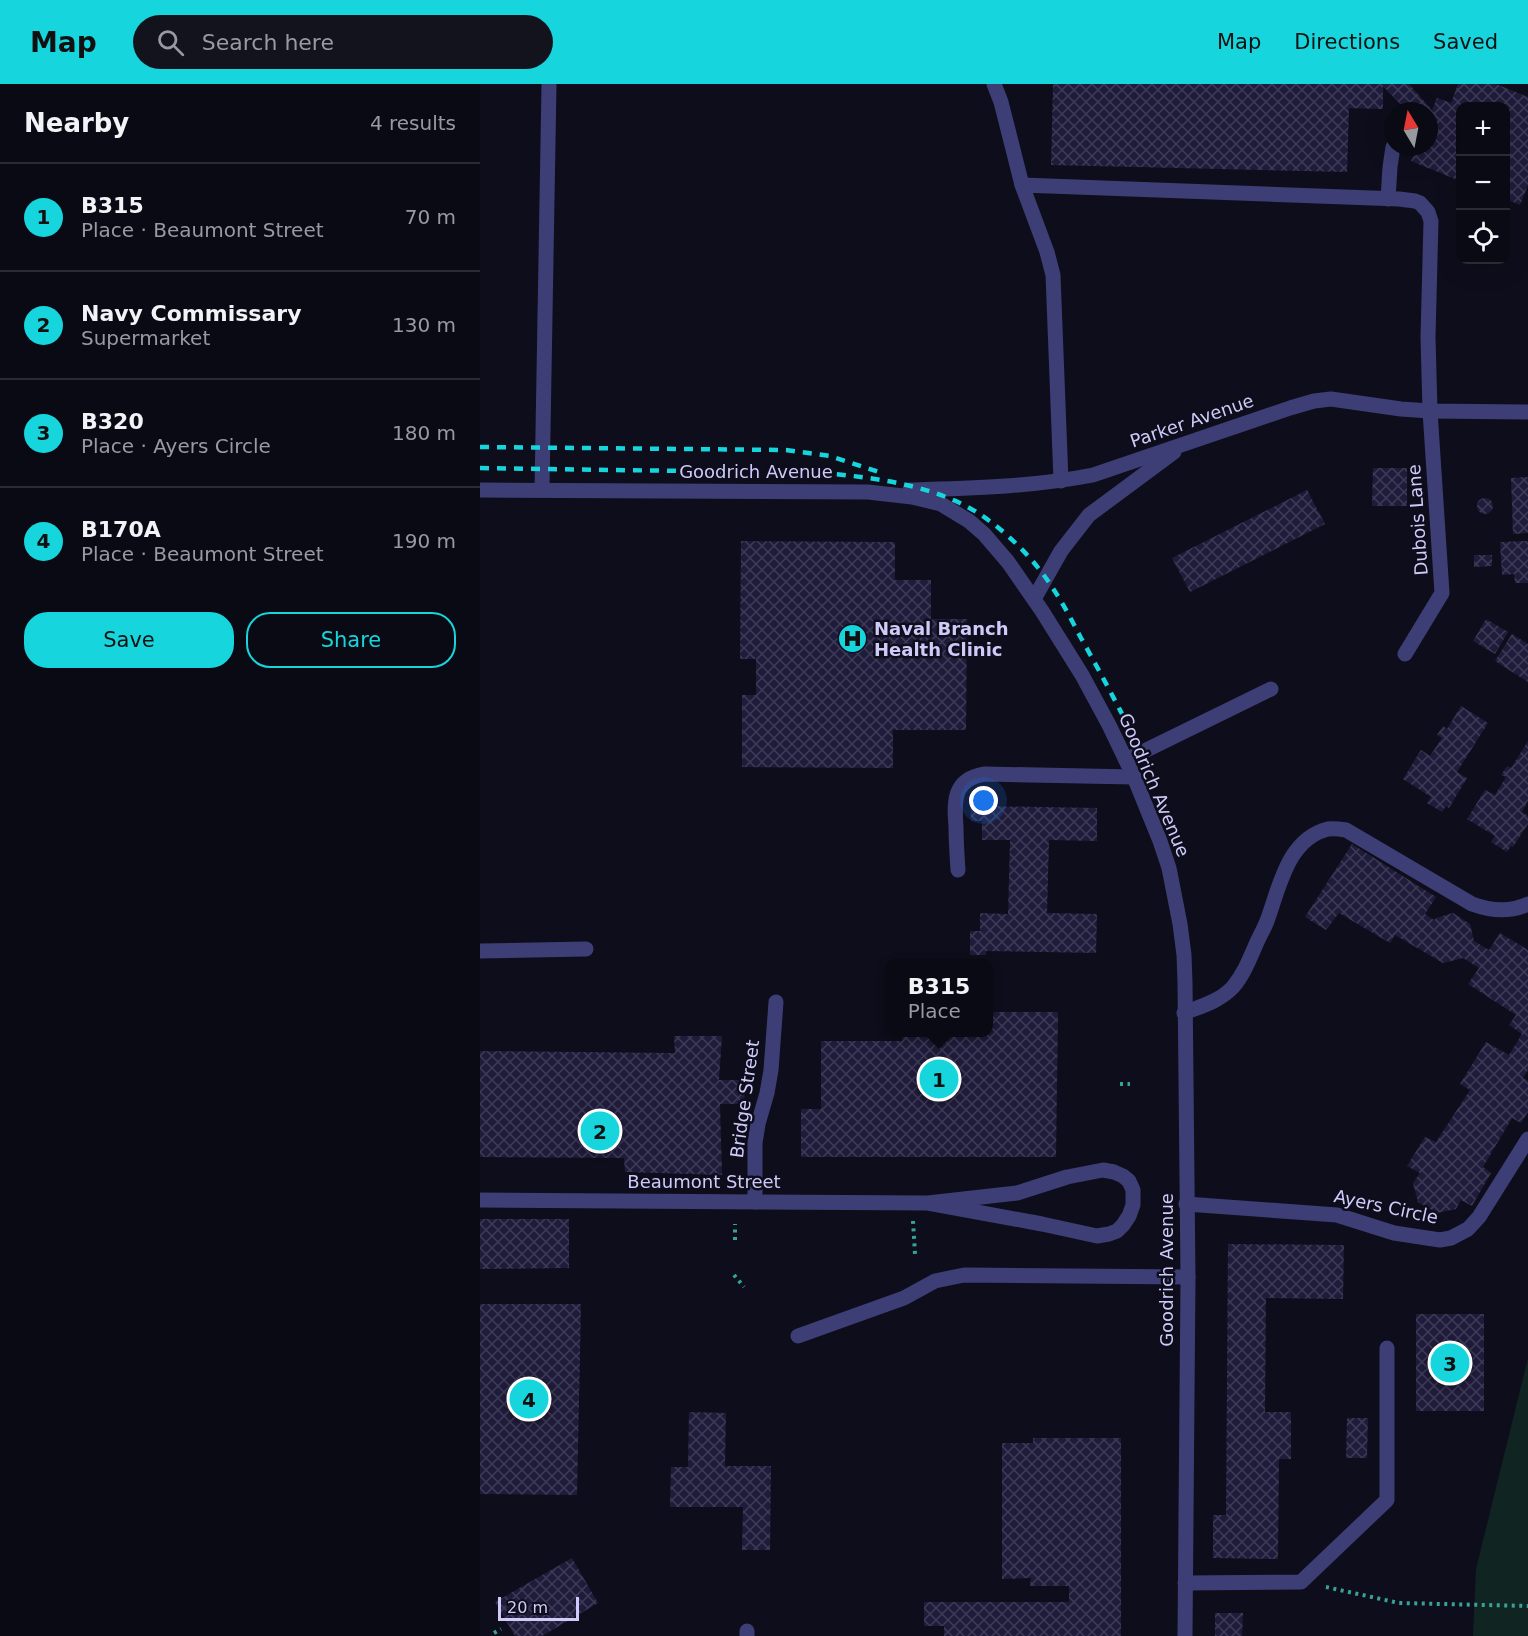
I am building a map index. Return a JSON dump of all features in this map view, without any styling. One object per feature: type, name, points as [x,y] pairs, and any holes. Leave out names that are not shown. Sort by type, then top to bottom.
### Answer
[{"type":"street","points":[[542,490],[549,84]]},
{"type":"street","points":[[994,84],[1001,102],[1022,185],[1053,274],[1061,481]]},
{"type":"street","points":[[1388,199],[1392,156]]},
{"type":"street","name":"Dubois Lane","points":[[1022,185],[1388,199],[1415,201],[1425,207],[1430,216],[1432,230],[1428,337],[1430,411],[1442,593],[1405,654]]},
{"type":"street","name":"Parker Avenue","points":[[868,492],[1009,487],[1093,475],[1314,401],[1331,399],[1430,411],[1528,412]]},
{"type":"street","points":[[1034,599],[1061,551],[1089,515],[1184,445]]},
{"type":"street","name":"Goodrich Avenue","points":[[480,490],[868,492],[941,504],[969,520],[1008,562],[1082,675],[1134,777],[1160,841],[1169,868],[1184,955],[1188,1277],[1185,1636]]},
{"type":"street","points":[[1126,760],[1271,689]]},
{"type":"street","points":[[958,870],[954,804],[965,781],[974,776],[985,774],[1134,777]]},
{"type":"street","points":[[1184,1013],[1212,1002],[1232,988],[1242,975],[1266,924],[1281,878],[1296,850],[1318,833],[1330,828],[1346,830],[1484,909],[1508,910],[1528,904]]},
{"type":"street","points":[[480,951],[586,949]]},
{"type":"street","name":"Bridge Street","points":[[755,1202],[755,1143],[771,1070],[776,1002]]},
{"type":"street","name":"Ayers Circle","points":[[1186,1204],[1337,1215],[1405,1235],[1440,1240],[1451,1238],[1468,1229],[1479,1217],[1528,1139]]},
{"type":"street","name":"Beaumont Street","points":[[480,1200],[928,1203],[1017,1193],[1067,1177],[1103,1170],[1123,1176],[1129,1181],[1133,1190],[1130,1216],[1123,1225],[1117,1231],[1097,1236],[928,1203]]},
{"type":"street","points":[[798,1336],[904,1298],[935,1281],[964,1275],[1188,1277]]},
{"type":"street","points":[[1185,1583],[1301,1581],[1387,1500],[1387,1348]]},
{"type":"path","points":[[1120,1084],[1130,1084]]},
{"type":"path","points":[[913,1221],[915,1254]]},
{"type":"path","points":[[735,1224],[735,1240]]},
{"type":"path","points":[[734,1275],[744,1287]]},
{"type":"path","points":[[1301,1581],[1399,1603],[1528,1606]]},
{"type":"path","points":[[494,1633],[501,1629]]},
{"type":"green space","points":[[1528,1358],[1528,1636],[1473,1636],[1476,1569]]},
{"type":"building","points":[[1053,84],[1409,84],[1425,102],[1398,102],[1383,86],[1383,109],[1349,108],[1347,172],[1051,165]]},
{"type":"building","points":[[1458,84],[1496,84],[1528,97],[1528,185],[1520,205],[1510,201],[1510,102],[1456,102],[1456,179],[1411,161],[1413,156],[1438,156],[1438,102],[1435,102],[1437,98],[1451,103]]},
{"type":"building","points":[[1373,468],[1407,468],[1407,506],[1372,506]]},
{"type":"building","points":[[1528,477],[1528,533],[1513,534],[1511,478]]},
{"type":"building","points":[[1307,490],[1325,524],[1190,592],[1172,558]]},
{"type":"building","points":[[1482,498],[1488,498],[1493,506],[1491,512],[1482,514],[1477,509],[1477,503]]},
{"type":"building","name":"Naval Branch Health Clinic","points":[[741,541],[895,542],[895,580],[931,580],[931,619],[967,619],[966,730],[893,730],[893,768],[742,767],[742,695],[756,695],[756,659],[740,659]]},
{"type":"building","points":[[1528,541],[1528,583],[1515,583],[1514,574],[1502,575],[1500,542]]},
{"type":"building","points":[[1474,555],[1492,555],[1492,566],[1474,567]]},
{"type":"building","points":[[1486,619],[1508,632],[1495,654],[1473,641]]},
{"type":"building","points":[[1512,634],[1528,644],[1528,682],[1495,661]]},
{"type":"building","points":[[1461,706],[1488,723],[1457,772],[1467,778],[1449,808],[1446,806],[1442,812],[1427,803],[1431,797],[1403,779],[1421,750],[1430,756],[1442,738],[1437,735],[1443,726],[1447,729]]},
{"type":"building","points":[[1528,741],[1528,801],[1522,812],[1528,816],[1528,824],[1513,847],[1511,846],[1507,852],[1491,842],[1495,836],[1467,819],[1485,790],[1495,795],[1506,777],[1501,775],[1507,766],[1511,768]]},
{"type":"building","points":[[970,796],[982,796],[982,806],[1097,808],[1097,841],[1049,840],[1047,913],[1097,914],[1096,953],[986,951],[986,955],[970,955],[970,931],[980,931],[980,913],[1008,914],[1010,840],[982,840],[982,821],[971,821]]},
{"type":"building","points":[[1352,844],[1436,897],[1425,914],[1434,920],[1453,913],[1470,924],[1474,941],[1489,950],[1500,933],[1528,950],[1528,1070],[1523,1078],[1528,1081],[1528,1112],[1521,1123],[1512,1118],[1483,1167],[1491,1173],[1472,1206],[1461,1200],[1456,1209],[1437,1213],[1418,1202],[1413,1183],[1420,1173],[1407,1166],[1425,1137],[1436,1142],[1470,1090],[1460,1084],[1486,1042],[1509,1055],[1522,1034],[1509,1025],[1516,1015],[1468,984],[1479,968],[1463,958],[1443,963],[1395,935],[1390,943],[1339,913],[1326,930],[1305,917]]},
{"type":"building","points":[[993,1012],[1058,1012],[1056,1157],[801,1157],[801,1109],[821,1109],[821,1041],[902,1041],[902,1037],[993,1037]]},
{"type":"building","points":[[674,1036],[722,1036],[719,1080],[746,1080],[744,1104],[720,1104],[722,1175],[625,1172],[624,1158],[480,1157],[480,1051],[675,1053]]},
{"type":"building","points":[[480,1219],[569,1219],[569,1268],[480,1269]]},
{"type":"building","points":[[1228,1244],[1344,1245],[1343,1299],[1266,1298],[1265,1412],[1291,1412],[1291,1459],[1279,1459],[1278,1559],[1213,1558],[1213,1515],[1226,1515]]},
{"type":"building","points":[[480,1304],[581,1304],[577,1495],[480,1494]]},
{"type":"building","points":[[1416,1314],[1484,1314],[1484,1411],[1416,1411]]},
{"type":"building","points":[[689,1412],[726,1413],[725,1466],[771,1466],[770,1550],[742,1550],[743,1507],[670,1507],[671,1467],[688,1467]]},
{"type":"building","points":[[1347,1418],[1368,1418],[1367,1458],[1346,1458]]},
{"type":"building","points":[[1033,1438],[1121,1438],[1121,1636],[944,1636],[944,1626],[924,1626],[924,1602],[1069,1602],[1069,1586],[1030,1586],[1031,1578],[1002,1579],[1002,1443],[1033,1443]]},
{"type":"building","points":[[572,1558],[598,1603],[542,1636],[515,1636],[495,1602]]},
{"type":"building","points":[[1215,1613],[1243,1613],[1242,1636],[1215,1636]]},
{"type":"railway","points":[[480,447],[786,450],[830,456],[882,473]]},
{"type":"railway","points":[[480,468],[821,473],[902,484],[961,503],[1009,537],[1037,566],[1064,606],[1133,735]]},
{"type":"place","name":"Naval Branch Health Clinic","points":[[853,639]]},
{"type":"place","name":"B315","points":[[939,1079]]},
{"type":"place","name":"Navy Commissary","points":[[600,1131]]},
{"type":"place","name":"B320","points":[[1450,1363]]},
{"type":"place","name":"B170A","points":[[529,1399]]}]
